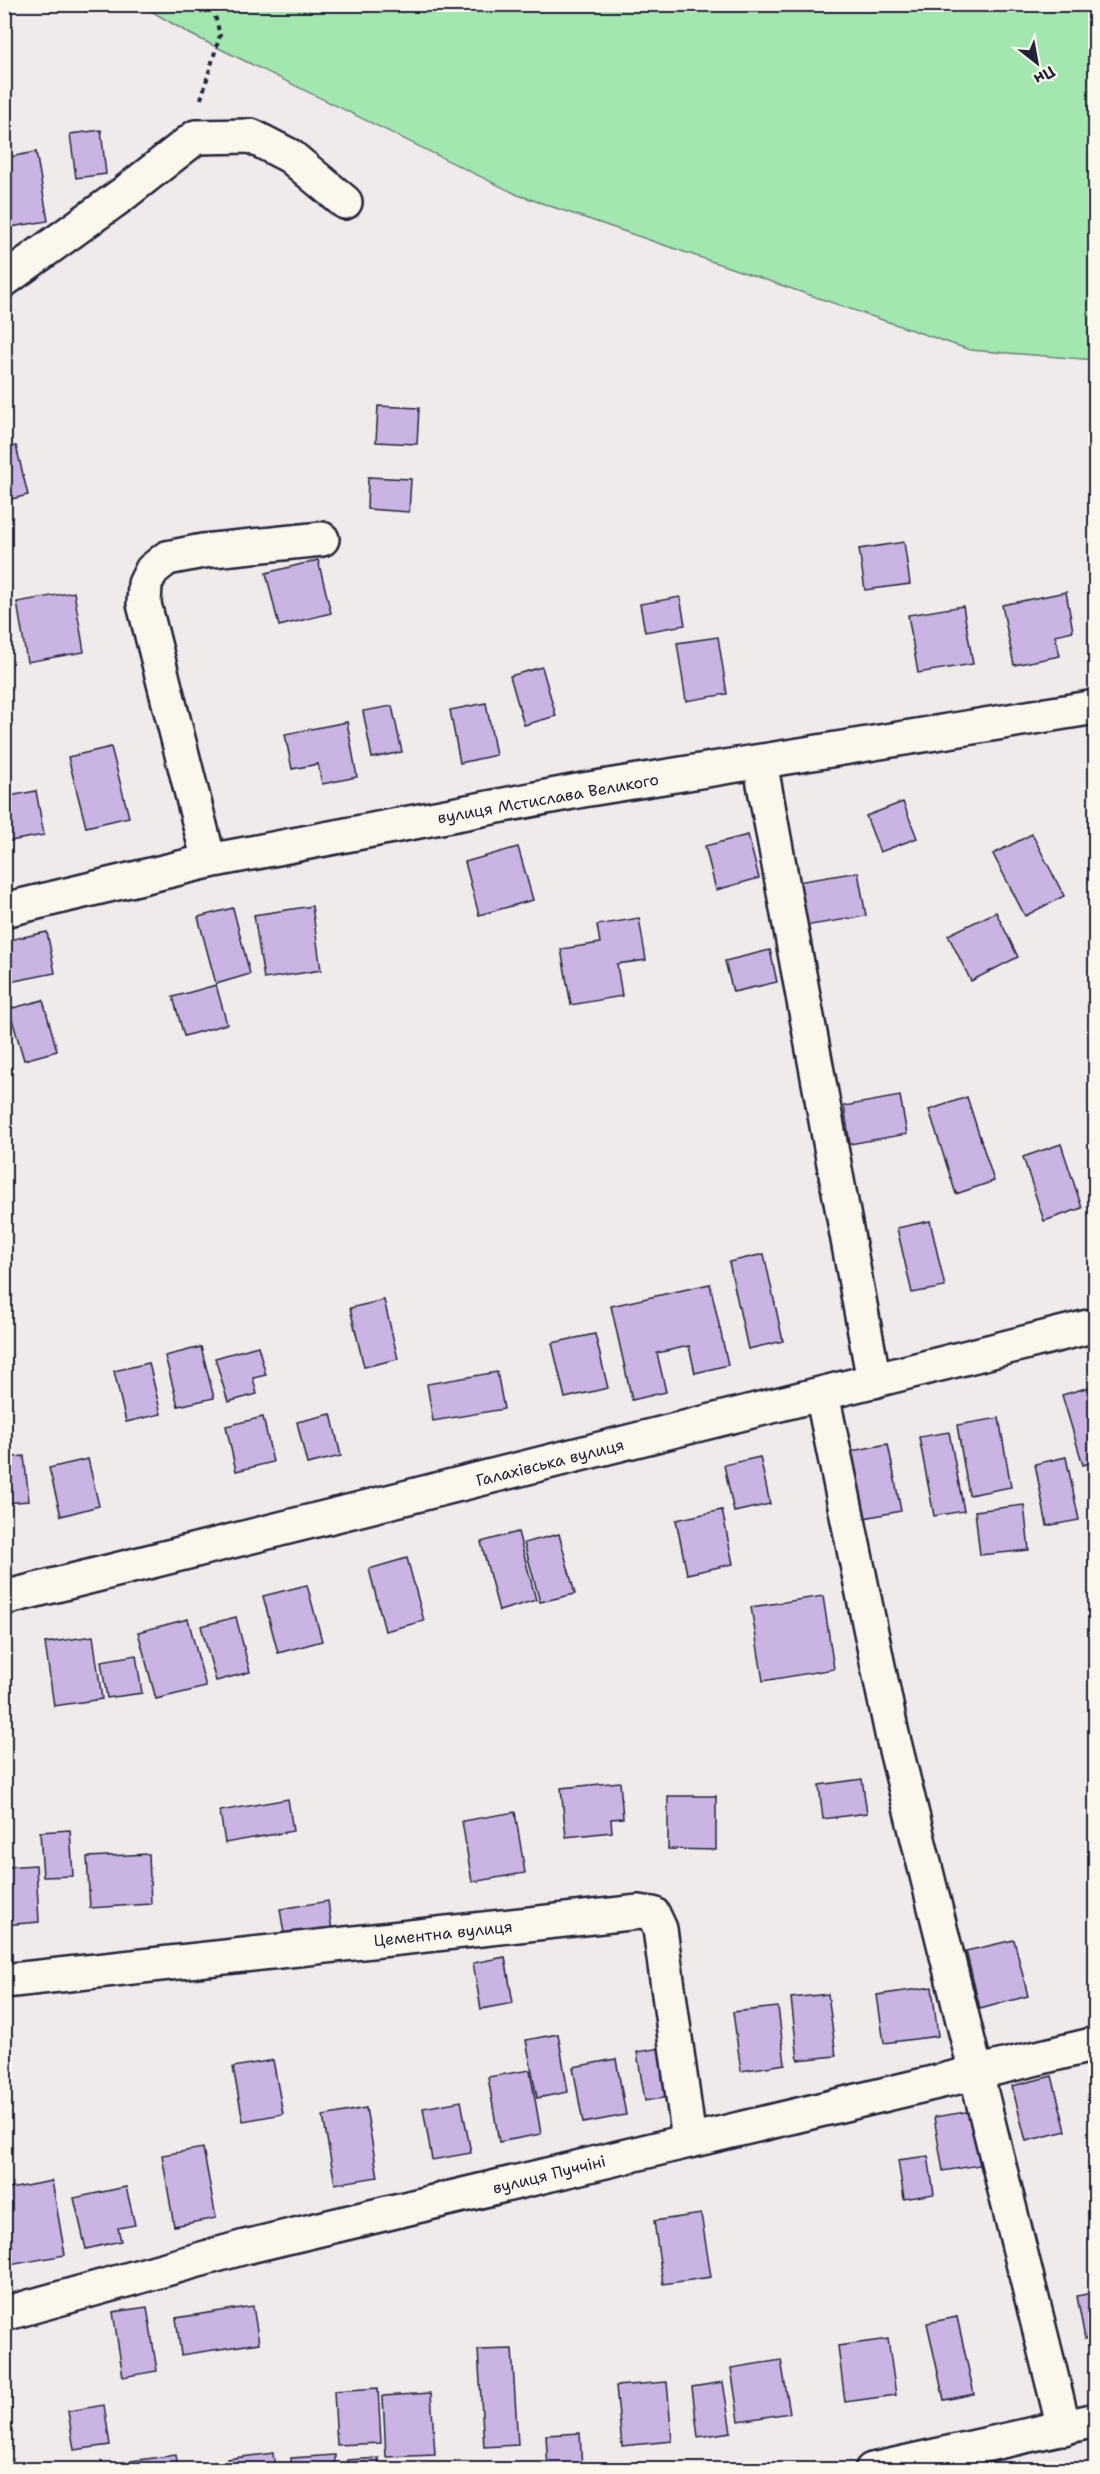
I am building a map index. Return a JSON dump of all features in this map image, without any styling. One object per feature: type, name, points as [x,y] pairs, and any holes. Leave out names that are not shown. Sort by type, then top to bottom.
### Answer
[{"type":"street","points":[[4,280],[122,195],[196,136],[251,136],[291,156],[345,202]]},
{"type":"street","points":[[209,861],[144,604],[145,584],[152,570],[167,558],[203,551],[322,539]]},
{"type":"street","name":"вулиця Мстислава Великого","points":[[4,910],[209,861],[583,790],[1095,707]]},
{"type":"street","points":[[760,762],[874,1381]]},
{"type":"street","name":"Галахівська вулиця","points":[[4,1598],[1095,1325]]},
{"type":"street","points":[[822,1394],[892,1734],[1064,2428]]},
{"type":"street","name":"Цементна вулиця","points":[[4,1981],[639,1912],[653,1914],[660,1929],[689,2139]]},
{"type":"street","name":"вулиця Пуччіні","points":[[4,2314],[245,2247],[689,2139],[975,2074],[1095,2044]]},
{"type":"street","points":[[872,2469],[1095,2421]]},
{"type":"path","points":[[196,136],[201,100],[220,35],[212,4]]},
{"type":"green space","points":[[141,5],[1095,5],[1095,360],[970,350],[518,195],[190,34]]},
{"type":"building","points":[[101,130],[106,174],[76,178],[70,134]]},
{"type":"building","points":[[36,152],[48,221],[4,228],[4,158]]},
{"type":"building","points":[[378,406],[419,408],[417,444],[376,442]]},
{"type":"building","points":[[16,446],[28,495],[4,501],[4,449]]},
{"type":"building","points":[[368,477],[411,479],[409,512],[367,509]]},
{"type":"building","points":[[904,542],[910,584],[865,590],[859,549]]},
{"type":"building","points":[[318,560],[331,613],[279,626],[266,573]]},
{"type":"building","points":[[74,592],[84,652],[27,662],[17,602]]},
{"type":"building","points":[[1066,592],[1073,631],[1055,635],[1060,656],[1014,665],[1002,605]]},
{"type":"building","points":[[680,597],[685,625],[645,632],[640,604]]},
{"type":"building","points":[[963,606],[973,664],[918,673],[908,615]]},
{"type":"building","points":[[718,637],[727,694],[686,701],[677,643]]},
{"type":"building","points":[[542,667],[556,716],[524,725],[510,676]]},
{"type":"building","points":[[486,703],[496,755],[460,763],[450,710]]},
{"type":"building","points":[[392,706],[402,752],[372,758],[363,711]]},
{"type":"building","points":[[347,722],[357,777],[322,784],[318,764],[292,769],[285,734]]},
{"type":"building","points":[[111,747],[129,817],[86,827],[68,757]]},
{"type":"building","points":[[36,791],[44,835],[4,842],[4,797]]},
{"type":"building","points":[[903,802],[917,838],[880,852],[866,816]]},
{"type":"building","points":[[1032,834],[1064,896],[1025,916],[993,854]]},
{"type":"building","points":[[748,835],[759,878],[716,890],[705,846]]},
{"type":"building","points":[[518,847],[533,900],[479,915],[465,862]]},
{"type":"building","points":[[858,872],[866,916],[805,926],[797,882]]},
{"type":"building","points":[[312,906],[321,970],[264,979],[254,915]]},
{"type":"building","points":[[233,908],[250,974],[216,984],[198,917]]},
{"type":"building","points":[[996,912],[1018,957],[971,981],[948,935]]},
{"type":"building","points":[[639,918],[646,960],[617,964],[622,996],[571,1005],[561,949],[600,943],[597,925]]},
{"type":"building","points":[[47,932],[55,973],[4,983],[4,941]]},
{"type":"building","points":[[770,950],[777,982],[733,992],[725,961]]},
{"type":"building","points":[[216,985],[227,1024],[184,1036],[173,997]]},
{"type":"building","points":[[43,1000],[57,1051],[24,1060],[9,1009]]},
{"type":"building","points":[[900,1096],[907,1134],[850,1144],[844,1106]]},
{"type":"building","points":[[967,1097],[994,1181],[956,1194],[929,1110]]},
{"type":"building","points":[[1061,1144],[1082,1208],[1044,1221],[1023,1157]]},
{"type":"building","points":[[930,1221],[945,1287],[912,1293],[897,1228]]},
{"type":"building","points":[[764,1254],[783,1341],[748,1349],[729,1262]]},
{"type":"building","points":[[710,1284],[728,1365],[695,1373],[689,1346],[657,1353],[666,1392],[632,1400],[611,1306]]},
{"type":"building","points":[[384,1300],[398,1359],[364,1367],[350,1308]]},
{"type":"building","points":[[595,1334],[608,1388],[565,1398],[552,1343]]},
{"type":"building","points":[[258,1346],[266,1375],[253,1378],[257,1394],[228,1402],[215,1358]]},
{"type":"building","points":[[201,1347],[214,1398],[178,1406],[165,1356]]},
{"type":"building","points":[[149,1363],[161,1414],[126,1422],[114,1371]]},
{"type":"building","points":[[497,1372],[504,1409],[433,1421],[427,1384]]},
{"type":"building","points":[[1096,1385],[1096,1461],[1083,1465],[1062,1395]]},
{"type":"building","points":[[331,1414],[341,1456],[307,1464],[297,1422]]},
{"type":"building","points":[[263,1417],[273,1462],[236,1471],[226,1426]]},
{"type":"building","points":[[999,1418],[1011,1487],[969,1495],[957,1425]]},
{"type":"building","points":[[949,1432],[964,1511],[934,1516],[919,1437]]},
{"type":"building","points":[[888,1444],[901,1511],[859,1519],[846,1452]]},
{"type":"building","points":[[24,1456],[29,1501],[4,1503],[4,1458]]},
{"type":"building","points":[[760,1457],[770,1504],[734,1512],[724,1465]]},
{"type":"building","points":[[1066,1457],[1079,1520],[1047,1526],[1035,1464]]},
{"type":"building","points":[[88,1459],[99,1506],[61,1516],[49,1468]]},
{"type":"building","points":[[1024,1505],[1029,1550],[980,1555],[975,1511]]},
{"type":"building","points":[[722,1510],[733,1564],[687,1574],[676,1520]]},
{"type":"building","points":[[518,1532],[536,1600],[499,1611],[481,1542]]},
{"type":"building","points":[[559,1534],[575,1594],[540,1602],[524,1543]]},
{"type":"building","points":[[407,1558],[424,1621],[385,1631],[369,1569]]},
{"type":"building","points":[[307,1585],[322,1641],[278,1653],[263,1596]]},
{"type":"building","points":[[823,1596],[834,1669],[763,1681],[751,1607]]},
{"type":"building","points":[[236,1617],[250,1672],[216,1681],[201,1626]]},
{"type":"building","points":[[188,1619],[206,1687],[156,1699],[138,1632]]},
{"type":"building","points":[[93,1636],[102,1699],[54,1706],[45,1643]]},
{"type":"building","points":[[136,1655],[142,1693],[107,1698],[101,1661]]},
{"type":"building","points":[[4,1701],[8,1723],[4,1724]]},
{"type":"building","points":[[862,1779],[867,1813],[823,1819],[819,1785]]},
{"type":"building","points":[[620,1782],[623,1818],[611,1819],[612,1832],[566,1837],[561,1788]]},
{"type":"building","points":[[668,1796],[716,1796],[716,1850],[668,1849]]},
{"type":"building","points":[[288,1799],[293,1831],[225,1843],[220,1811]]},
{"type":"building","points":[[515,1812],[525,1873],[472,1882],[462,1821]]},
{"type":"building","points":[[70,1830],[73,1876],[43,1877],[40,1832]]},
{"type":"building","points":[[149,1854],[151,1904],[90,1908],[87,1857]]},
{"type":"building","points":[[36,1865],[39,1922],[4,1925],[4,1867]]},
{"type":"building","points":[[328,1901],[332,1931],[285,1939],[280,1909]]},
{"type":"building","points":[[1014,1940],[1028,1996],[980,2009],[966,1951]]},
{"type":"building","points":[[505,1957],[513,2003],[481,2009],[473,1963]]},
{"type":"building","points":[[932,1987],[938,2036],[884,2043],[877,1995]]},
{"type":"building","points":[[828,1994],[836,2056],[798,2060],[791,1998]]},
{"type":"building","points":[[778,2007],[785,2064],[741,2071],[733,2012]]},
{"type":"building","points":[[558,2034],[568,2092],[537,2098],[526,2040]]},
{"type":"building","points":[[666,2047],[675,2096],[645,2101],[637,2052]]},
{"type":"building","points":[[616,2059],[626,2115],[583,2123],[573,2067]]},
{"type":"building","points":[[273,2060],[283,2114],[243,2121],[233,2067]]},
{"type":"building","points":[[530,2070],[541,2134],[499,2142],[488,2077]]},
{"type":"building","points":[[1052,2076],[1066,2131],[1026,2141],[1012,2086]]},
{"type":"building","points":[[461,2101],[471,2153],[432,2160],[423,2108]]},
{"type":"building","points":[[366,2108],[378,2177],[335,2184],[323,2116]]},
{"type":"building","points":[[978,2110],[986,2164],[943,2171],[934,2117]]},
{"type":"building","points":[[203,2148],[216,2218],[174,2226],[162,2155]]},
{"type":"building","points":[[928,2156],[934,2194],[904,2199],[898,2160]]},
{"type":"building","points":[[52,2181],[65,2255],[10,2265],[4,2237],[4,2190]]},
{"type":"building","points":[[126,2187],[135,2225],[118,2228],[121,2241],[86,2249],[74,2198]]},
{"type":"building","points":[[701,2214],[711,2277],[663,2284],[654,2221]]},
{"type":"building","points":[[1096,2292],[1096,2337],[1085,2339],[1077,2296]]},
{"type":"building","points":[[253,2306],[259,2343],[181,2355],[176,2318]]},
{"type":"building","points":[[147,2307],[157,2371],[123,2377],[113,2312]]},
{"type":"building","points":[[957,2317],[974,2394],[944,2400],[927,2323]]},
{"type":"building","points":[[888,2339],[896,2395],[845,2402],[838,2346]]},
{"type":"building","points":[[512,2349],[518,2445],[484,2447],[478,2350]]},
{"type":"building","points":[[781,2360],[790,2413],[739,2421],[731,2368]]},
{"type":"building","points":[[667,2382],[672,2441],[622,2446],[616,2386]]},
{"type":"building","points":[[723,2382],[731,2432],[698,2437],[692,2387]]},
{"type":"building","points":[[378,2388],[381,2443],[337,2445],[334,2391]]},
{"type":"building","points":[[431,2393],[435,2455],[386,2457],[383,2396]]},
{"type":"building","points":[[104,2405],[110,2445],[74,2450],[68,2411]]},
{"type":"building","points":[[580,2433],[582,2470],[548,2470],[546,2435]]},
{"type":"building","points":[[273,2453],[275,2470],[229,2470],[227,2459]]},
{"type":"building","points":[[176,2455],[178,2470],[132,2470],[131,2461]]},
{"type":"building","points":[[335,2455],[335,2470],[292,2470],[291,2458]]},
{"type":"building","points":[[379,2458],[379,2470],[348,2470],[347,2460]]}]
